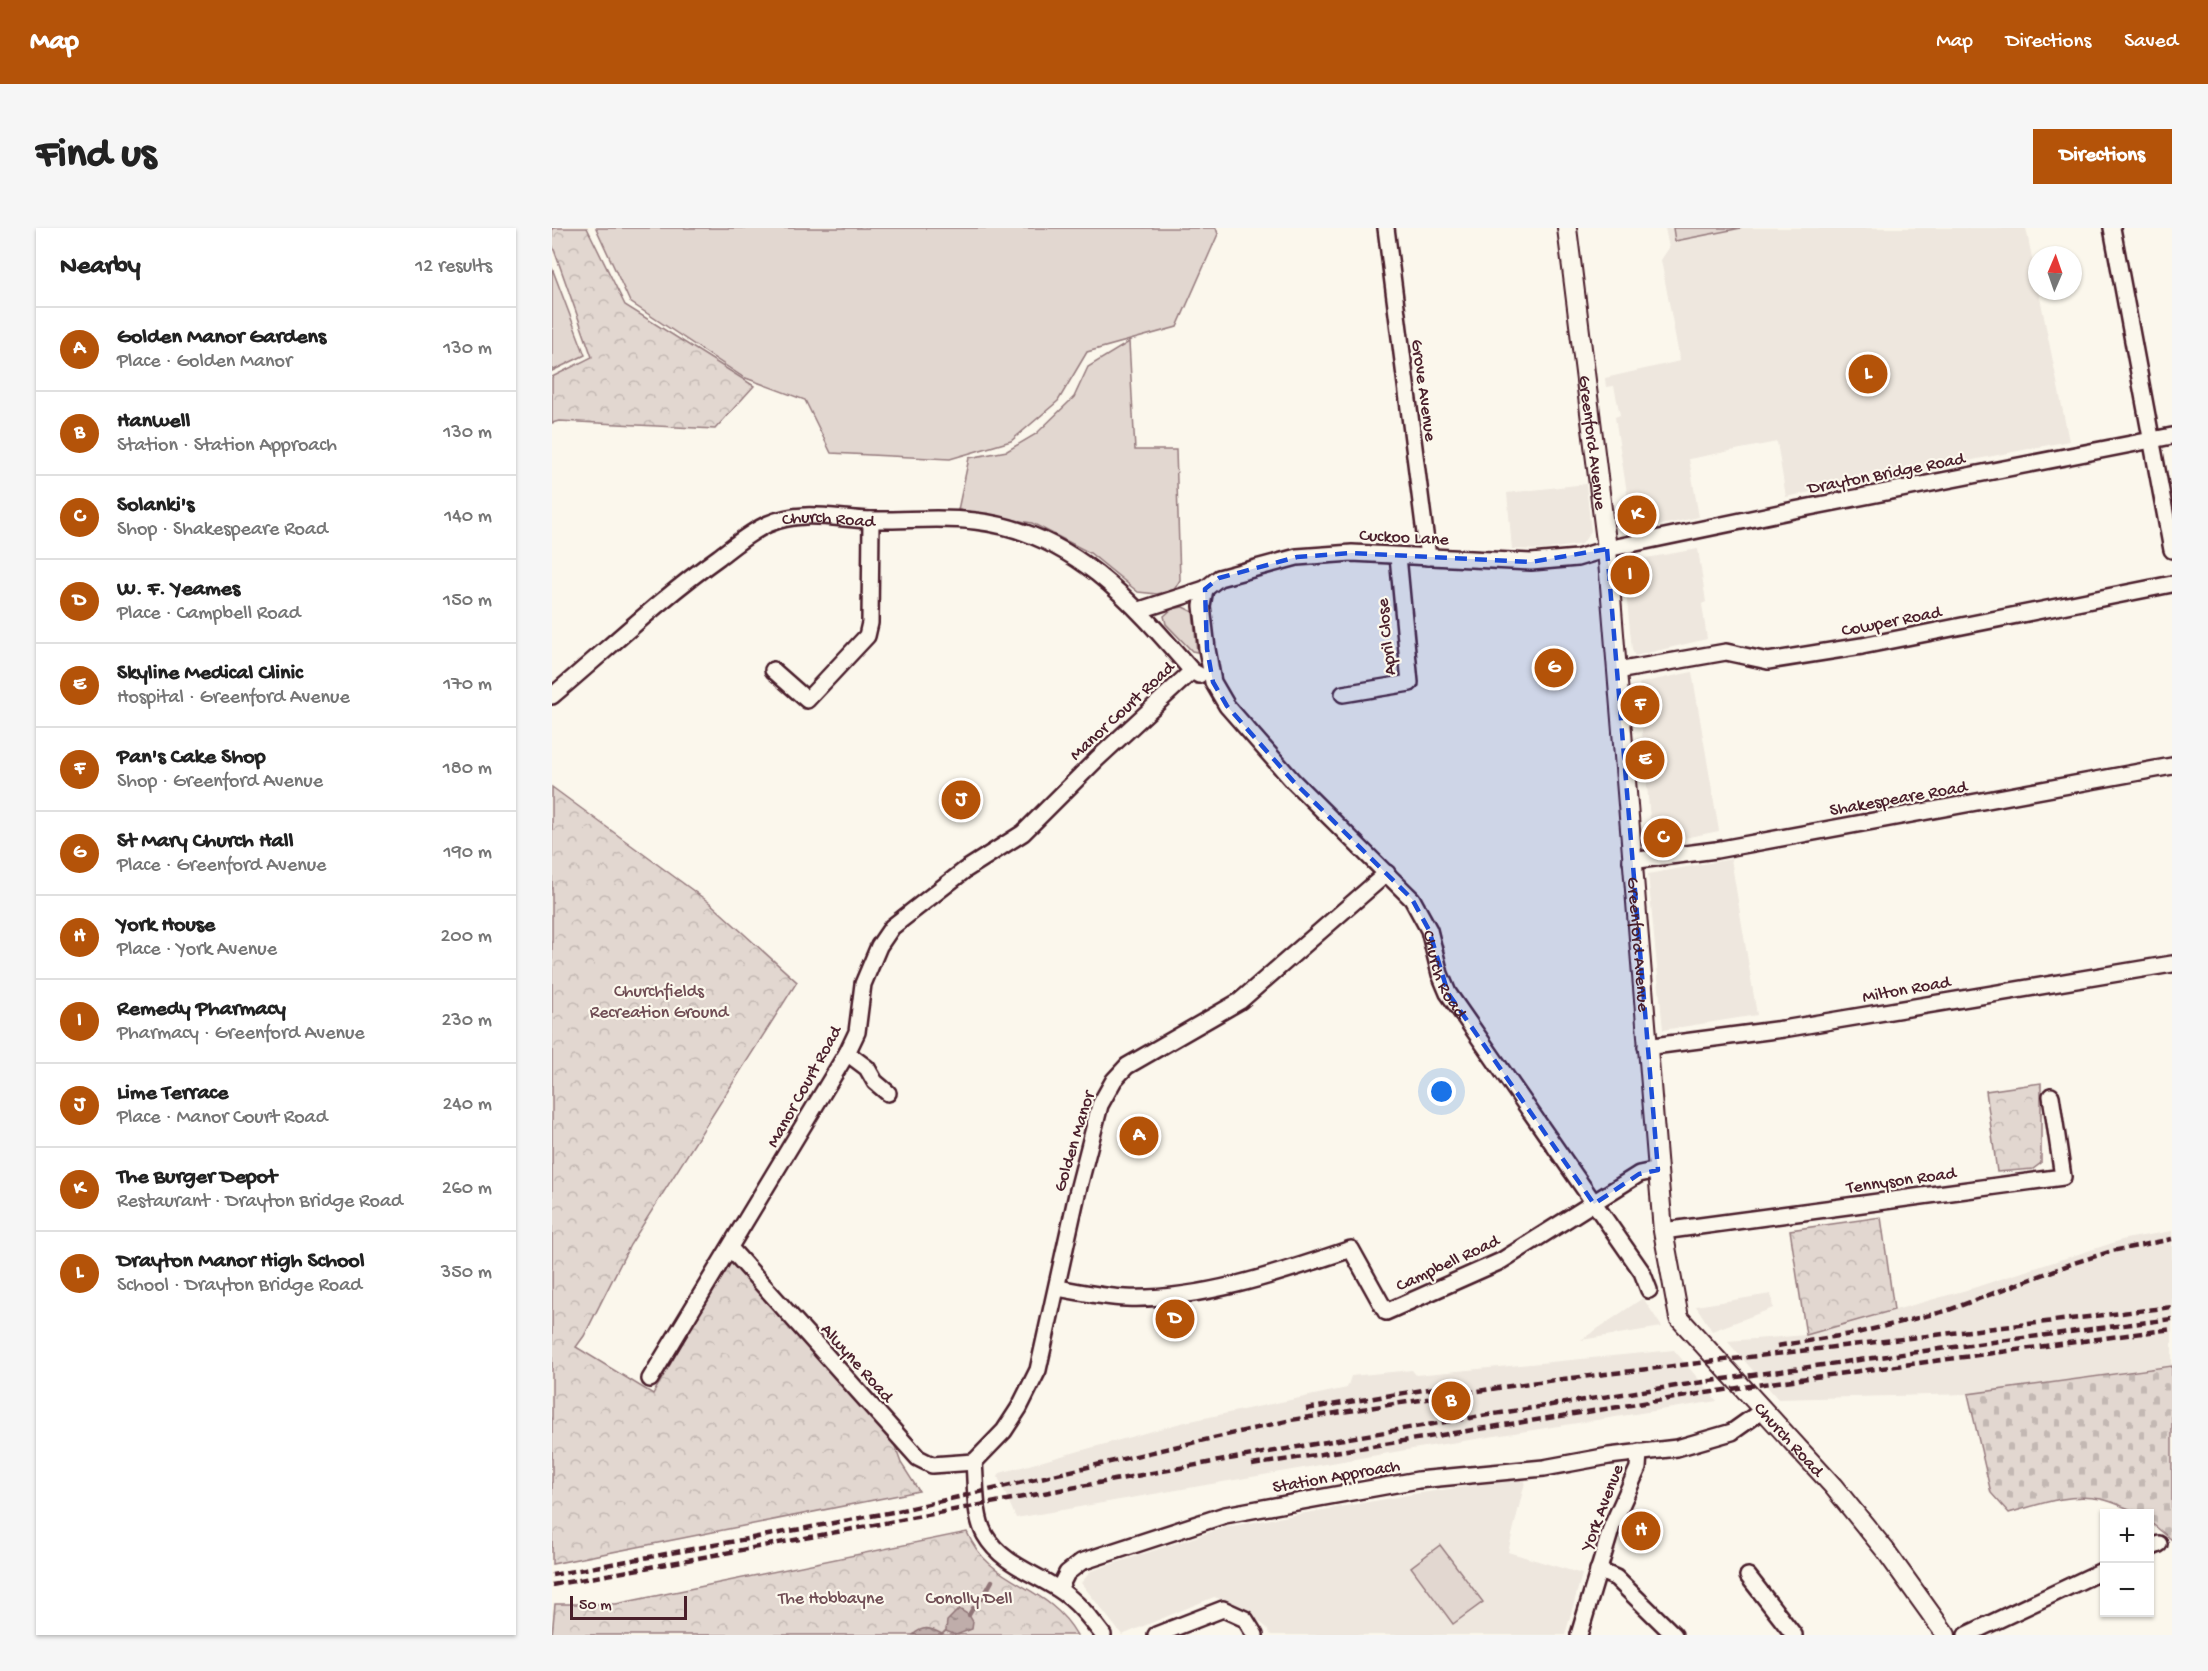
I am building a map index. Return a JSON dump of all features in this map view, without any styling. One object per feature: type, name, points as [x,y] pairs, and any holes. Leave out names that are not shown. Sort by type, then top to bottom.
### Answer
[{"type":"street","name":"Grove Avenue","points":[[1386,228],[1428,557]]},
{"type":"street","name":"Greenford Avenue","points":[[1567,228],[1607,549],[1646,1047],[1663,1231]]},
{"type":"street","points":[[2112,228],[2172,550]]},
{"type":"street","name":"Drayton Bridge Road","points":[[1607,549],[2172,436]]},
{"type":"street","name":"Church Road","points":[[552,696],[678,586],[768,524],[812,515],[871,520],[975,521],[1028,532],[1078,558],[1140,610],[1192,671],[1213,682]]},
{"type":"street","points":[[773,670],[807,700],[867,636],[870,623],[871,520]]},
{"type":"street","name":"Cuckoo Lane","points":[[1205,589],[1219,578],[1297,557],[1352,553],[1531,562],[1577,558],[1607,549]]},
{"type":"street","name":"April Close","points":[[1343,694],[1410,683],[1398,556]]},
{"type":"street","name":"Cowper Road","points":[[1617,671],[1726,652],[1768,661],[1862,646],[2172,584]]},
{"type":"street","points":[[1140,610],[1205,589]]},
{"type":"street","name":"Church Road","points":[[1205,589],[1202,606],[1213,682],[1227,706],[1293,781],[1387,873],[1422,912],[1440,974],[1448,993],[1642,1272],[1649,1290]]},
{"type":"street","name":"Manor Court Road","points":[[650,1379],[847,1053],[858,1025],[863,984],[879,946],[892,927],[965,870],[1023,833],[1096,759],[1192,671]]},
{"type":"street","name":"Shakespeare Road","points":[[1631,861],[1738,846],[2172,766]]},
{"type":"street","name":"Golden Manor","points":[[974,1462],[1004,1431],[1019,1408],[1038,1370],[1077,1194],[1100,1105],[1114,1080],[1127,1066],[1240,1001],[1387,873]]},
{"type":"street","name":"Milton Road","points":[[1646,1047],[1783,1029],[2172,964]]},
{"type":"street","points":[[847,1053],[867,1068],[875,1082],[888,1093]]},
{"type":"street","name":"Tennyson Road","points":[[1663,1231],[2063,1177],[2051,1096]]},
{"type":"street","name":"Campbell Road","points":[[1058,1288],[1127,1298],[1188,1293],[1271,1276],[1351,1249],[1386,1312],[1501,1261],[1639,1174],[1658,1170]]},
{"type":"street","name":"Church Road","points":[[1663,1231],[1679,1318],[1833,1486],[1885,1550],[1946,1635]]},
{"type":"street","name":"Alwyne Road","points":[[730,1248],[918,1458],[932,1466],[974,1462]]},
{"type":"street","name":"York Avenue","points":[[1579,1635],[1612,1526],[1638,1468],[1640,1452],[1677,1448],[1706,1441],[1732,1432],[1763,1410]]},
{"type":"street","name":"Station Approach","points":[[1059,1589],[1067,1574],[1081,1562],[1225,1515],[1418,1480],[1544,1468],[1640,1452]]},
{"type":"street","points":[[974,1462],[980,1522],[984,1534],[999,1555],[1059,1589],[1083,1609],[1103,1635]]},
{"type":"street","points":[[1598,1570],[1616,1578],[1674,1635]]},
{"type":"street","points":[[1966,1635],[2100,1572]]},
{"type":"street","points":[[1748,1576],[1794,1635]]},
{"type":"street","points":[[1156,1635],[1223,1609],[1245,1619],[1255,1635]]},
{"type":"highlighted area","points":[[1607,549],[1658,1170],[1639,1174],[1594,1204],[1448,993],[1429,930],[1412,899],[1293,781],[1227,706],[1213,682],[1207,649],[1205,589],[1219,578],[1297,557],[1352,553],[1531,562]]},
{"type":"shaded area","points":[[1665,228],[2026,228],[2030,246],[2028,300],[2041,300],[2069,441],[1786,497],[1777,442],[1689,459],[1699,517],[1633,531],[1615,417],[1620,415],[1614,386],[1606,387],[1605,378],[1680,361],[1661,260],[1669,248]]},
{"type":"shaded area","points":[[1586,484],[1591,531],[1582,544],[1543,550],[1512,549],[1507,493]]},
{"type":"shaded area","points":[[1698,549],[1706,602],[1702,604],[1707,639],[1635,656],[1632,650],[1623,562]]},
{"type":"shaded area","points":[[1692,672],[1719,831],[1654,844],[1638,687],[1640,683]]},
{"type":"shaded area","points":[[1731,859],[1757,1015],[1663,1030],[1648,874]]},
{"type":"shaded area","points":[[2172,1231],[2172,1366],[1968,1394],[1778,1399],[1727,1341],[1806,1335],[1970,1289],[2125,1239]]},
{"type":"shaded area","points":[[1771,1294],[1773,1308],[1712,1331],[1696,1306]]},
{"type":"shaded area","points":[[1643,1298],[1662,1327],[1581,1340]]},
{"type":"shaded area","points":[[1674,1350],[1717,1401],[1406,1450],[1016,1518],[998,1477],[1000,1473],[1181,1423],[1347,1388],[1351,1376],[1412,1370],[1416,1375]]},
{"type":"shaded area","points":[[1526,1478],[1508,1552],[1582,1574],[1565,1635],[1271,1635],[1267,1628],[1241,1606],[1214,1597],[1122,1635],[1081,1583],[1091,1571],[1226,1527],[1414,1494]]},
{"type":"green space","points":[[552,228],[587,228],[625,305],[754,386],[715,429],[559,421],[552,423],[552,377],[592,357],[552,244]]},
{"type":"green space","points":[[596,228],[1216,228],[1218,234],[1177,327],[1087,352],[1058,401],[1011,441],[950,459],[831,453],[805,400],[743,377],[630,302]]},
{"type":"green space","points":[[1673,228],[1741,228],[1675,241]]},
{"type":"green space","points":[[552,268],[585,355],[552,371]]},
{"type":"green space","points":[[1129,342],[1135,450],[1176,450],[1180,580],[1174,590],[1157,594],[1138,592],[1090,553],[1032,523],[958,510],[969,458],[1007,451],[1036,434],[1074,397],[1088,367]]},
{"type":"green space","points":[[1183,607],[1193,612],[1197,652],[1192,651],[1166,624],[1164,616],[1172,609]]},
{"type":"green space","name":"Churchfields Recreation Ground","points":[[552,787],[710,903],[797,982],[630,1245],[584,1336],[576,1347],[653,1394],[732,1257],[892,1438],[901,1463],[919,1491],[552,1564]]},
{"type":"green space","points":[[2041,1083],[2041,1163],[2033,1169],[1997,1172],[1986,1091]]},
{"type":"green space","points":[[1881,1217],[1894,1310],[1806,1335],[1790,1230]]},
{"type":"green space","points":[[2172,1366],[2172,1540],[2154,1525],[2154,1509],[2130,1509],[2101,1499],[2066,1498],[2009,1513],[1991,1493],[1968,1394]]},
{"type":"green space","name":"The Hobbayne","points":[[967,1532],[977,1550],[990,1564],[1050,1604],[1065,1618],[1077,1635],[552,1635],[555,1604],[616,1604]]},
{"type":"green space","points":[[1440,1545],[1483,1602],[1453,1624],[1411,1567]]},
{"type":"water","points":[[959,1609],[969,1615],[973,1622],[972,1629],[956,1635],[946,1631],[941,1635],[913,1635],[927,1628],[942,1634],[946,1630],[947,1621]]},
{"type":"waterway","points":[[982,1599],[992,1581]]},
{"type":"waterway","points":[[969,1615],[973,1608]]},
{"type":"railway","points":[[1777,1346],[1857,1333],[1946,1311],[2074,1263],[2112,1251],[2172,1239]]},
{"type":"railway","points":[[552,1575],[898,1511],[1291,1420],[1530,1383],[2172,1307]]},
{"type":"railway","points":[[552,1585],[1404,1429],[1607,1396],[1929,1350],[2172,1319]]},
{"type":"railway","points":[[1252,1465],[1763,1384],[2172,1329]]},
{"type":"railway","points":[[1306,1409],[1466,1383]]},
{"type":"place","name":"Drayton Manor High School","points":[[1868,374]]},
{"type":"place","name":"The Burger Depot","points":[[1637,515]]},
{"type":"place","name":"Remedy Pharmacy","points":[[1630,575]]},
{"type":"place","name":"St Mary Church Hall","points":[[1554,668]]},
{"type":"place","name":"Pan's Cake Shop","points":[[1640,705]]},
{"type":"place","name":"Skyline Medical Clinic","points":[[1645,760]]},
{"type":"place","name":"Lime Terrace","points":[[961,800]]},
{"type":"place","name":"Solanki's","points":[[1663,838]]},
{"type":"place","name":"Golden Manor Gardens","points":[[1139,1136]]},
{"type":"place","name":"W. F. Yeames","points":[[1175,1319]]},
{"type":"place","name":"Hanwell","points":[[1451,1401]]},
{"type":"place","name":"York House","points":[[1641,1531]]},
{"type":"park label","name":"Conolly Dell","points":[[969,1597]]}]
